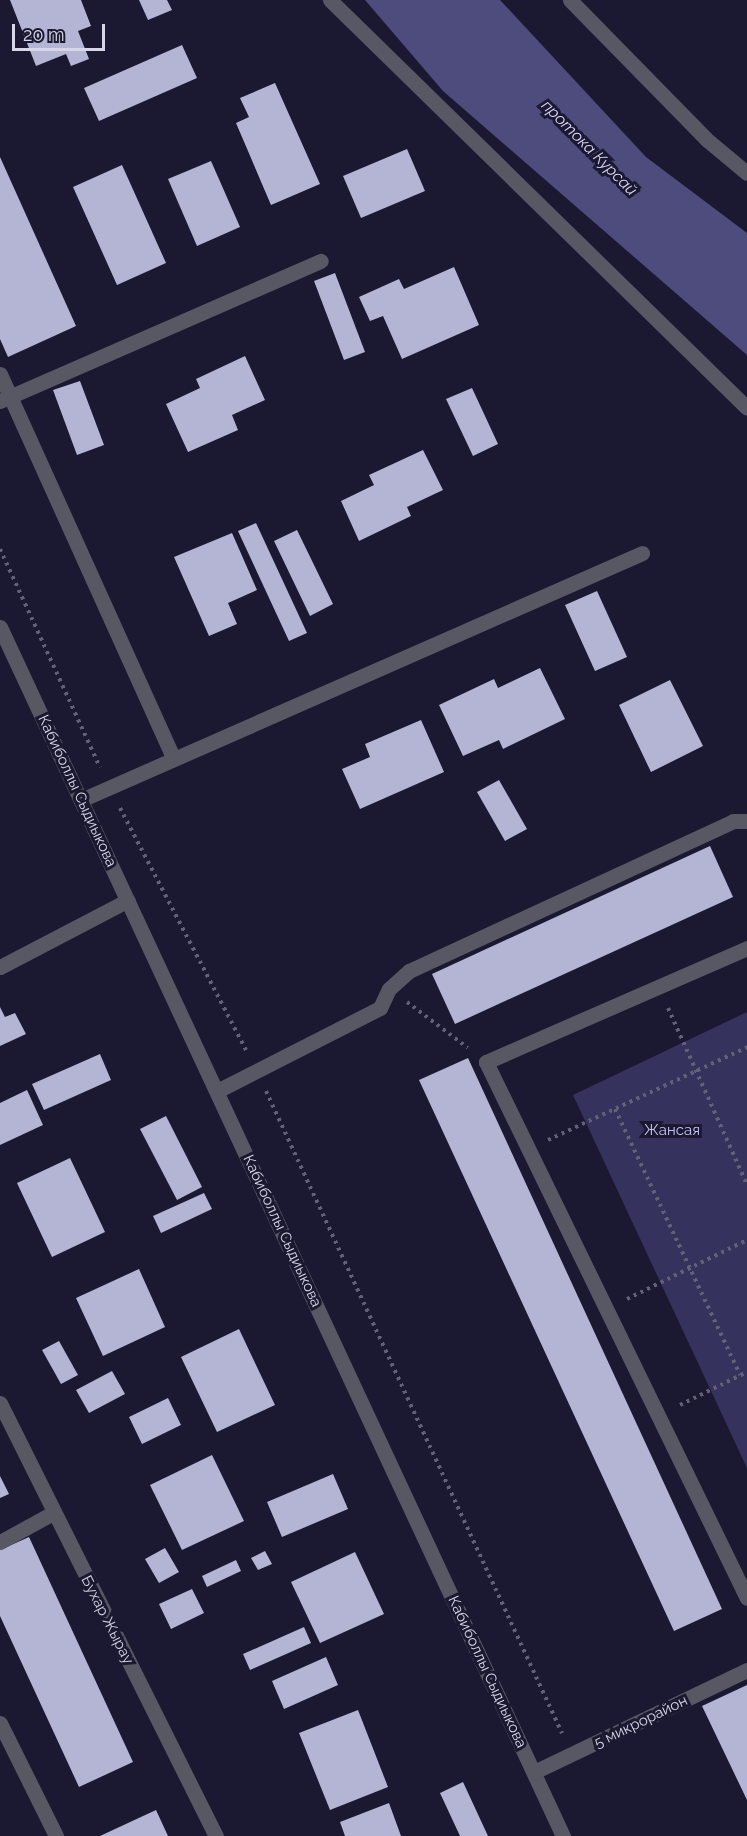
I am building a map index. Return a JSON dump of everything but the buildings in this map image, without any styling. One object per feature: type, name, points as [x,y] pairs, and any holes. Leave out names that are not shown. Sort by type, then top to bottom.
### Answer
[{"type":"street","points":[[330,0],[747,408]]},
{"type":"street","points":[[570,0],[705,139],[747,173]]},
{"type":"street","points":[[5,399],[321,261]]},
{"type":"street","points":[[0,374],[5,399],[174,759]]},
{"type":"street","points":[[81,800],[642,553]]},
{"type":"street","name":"Кабиболлы Сыдиыкова","points":[[0,627],[563,1836]]},
{"type":"street","points":[[217,1091],[380,1008],[389,989],[409,971],[734,820],[747,821]]},
{"type":"street","points":[[0,967],[128,900]]},
{"type":"street","points":[[747,948],[486,1062],[526,1151],[747,1598]]},
{"type":"street","name":"Бухар Жырау","points":[[0,1403],[216,1836]]},
{"type":"street","points":[[0,1542],[53,1513]]},
{"type":"street","name":"5 микрорайон","points":[[534,1772],[747,1670]]},
{"type":"street","points":[[0,1723],[56,1836]]},
{"type":"path","points":[[0,549],[109,787],[256,1071],[572,1755]]},
{"type":"path","points":[[659,988],[747,1185]]},
{"type":"path","points":[[389,989],[486,1062]]},
{"type":"path","points":[[526,1151],[747,1047]]},
{"type":"path","points":[[615,1109],[740,1375]]},
{"type":"path","points":[[605,1309],[747,1240]]},
{"type":"path","points":[[657,1416],[747,1372]]},
{"type":"green space","name":"Жансая","points":[[747,1012],[747,1468],[573,1095]]},
{"type":"water","name":"протока Курсай","points":[[365,0],[500,0],[646,157],[747,233],[747,355],[443,91]]}]
